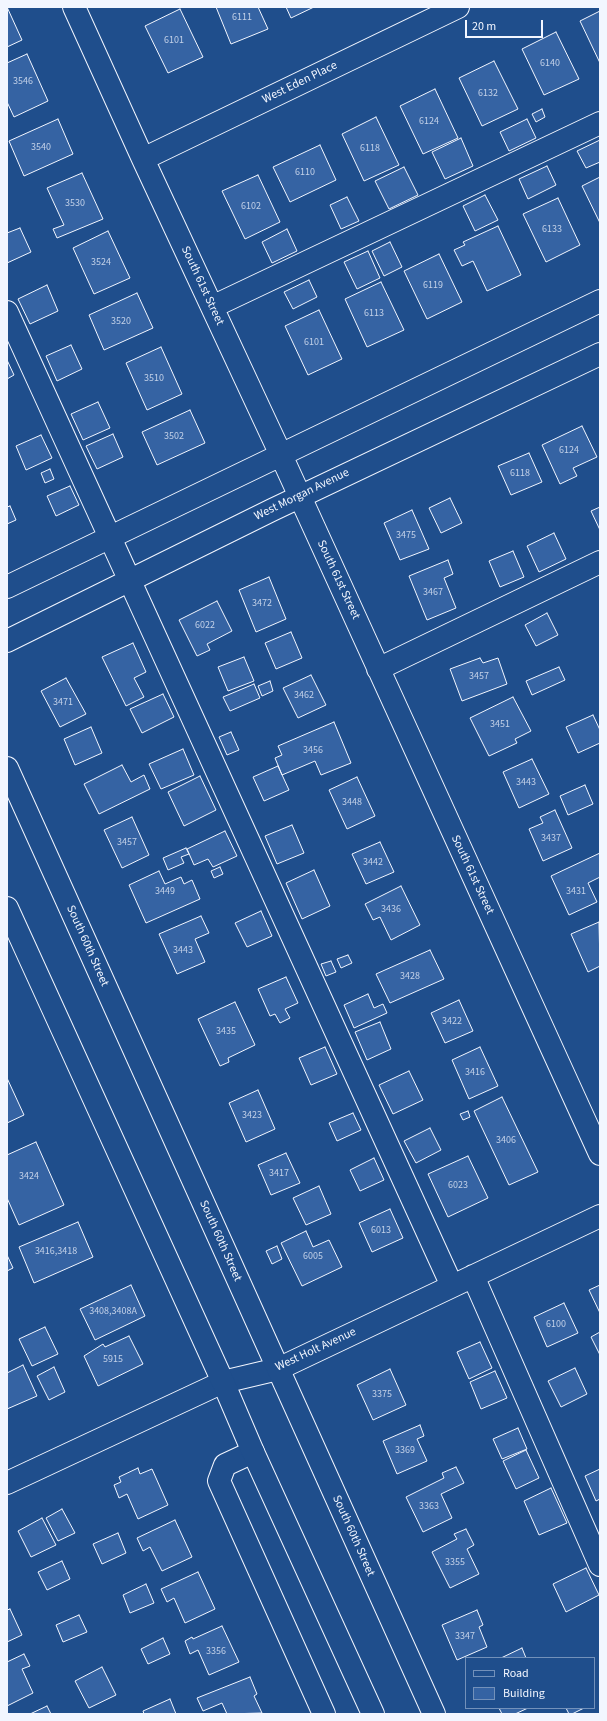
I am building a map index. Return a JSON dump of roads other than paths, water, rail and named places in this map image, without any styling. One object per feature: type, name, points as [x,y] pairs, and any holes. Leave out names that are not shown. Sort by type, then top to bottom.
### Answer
[{"type":"street","name":"South 61st Street","points":[[74,7],[142,160],[281,455],[600,1154]]},
{"type":"street","name":"West Eden Place","points":[[142,160],[458,7]]},
{"type":"street","points":[[212,307],[600,123]]},
{"type":"street","points":[[7,587],[600,301]]},
{"type":"street","points":[[7,312],[452,1286]]},
{"type":"street","name":"West Morgan Avenue","points":[[7,641],[299,497],[600,354]]},
{"type":"street","points":[[378,668],[600,562]]},
{"type":"street","name":"South 60th Street","points":[[7,768],[434,1714]]},
{"type":"street","points":[[7,908],[373,1714]]},
{"type":"street","name":"West Holt Avenue","points":[[7,1483],[222,1382],[278,1369],[600,1216]]},
{"type":"street","points":[[473,1276],[600,1565]]},
{"type":"street","points":[[253,1452],[225,1465],[219,1481],[324,1714]]}]
